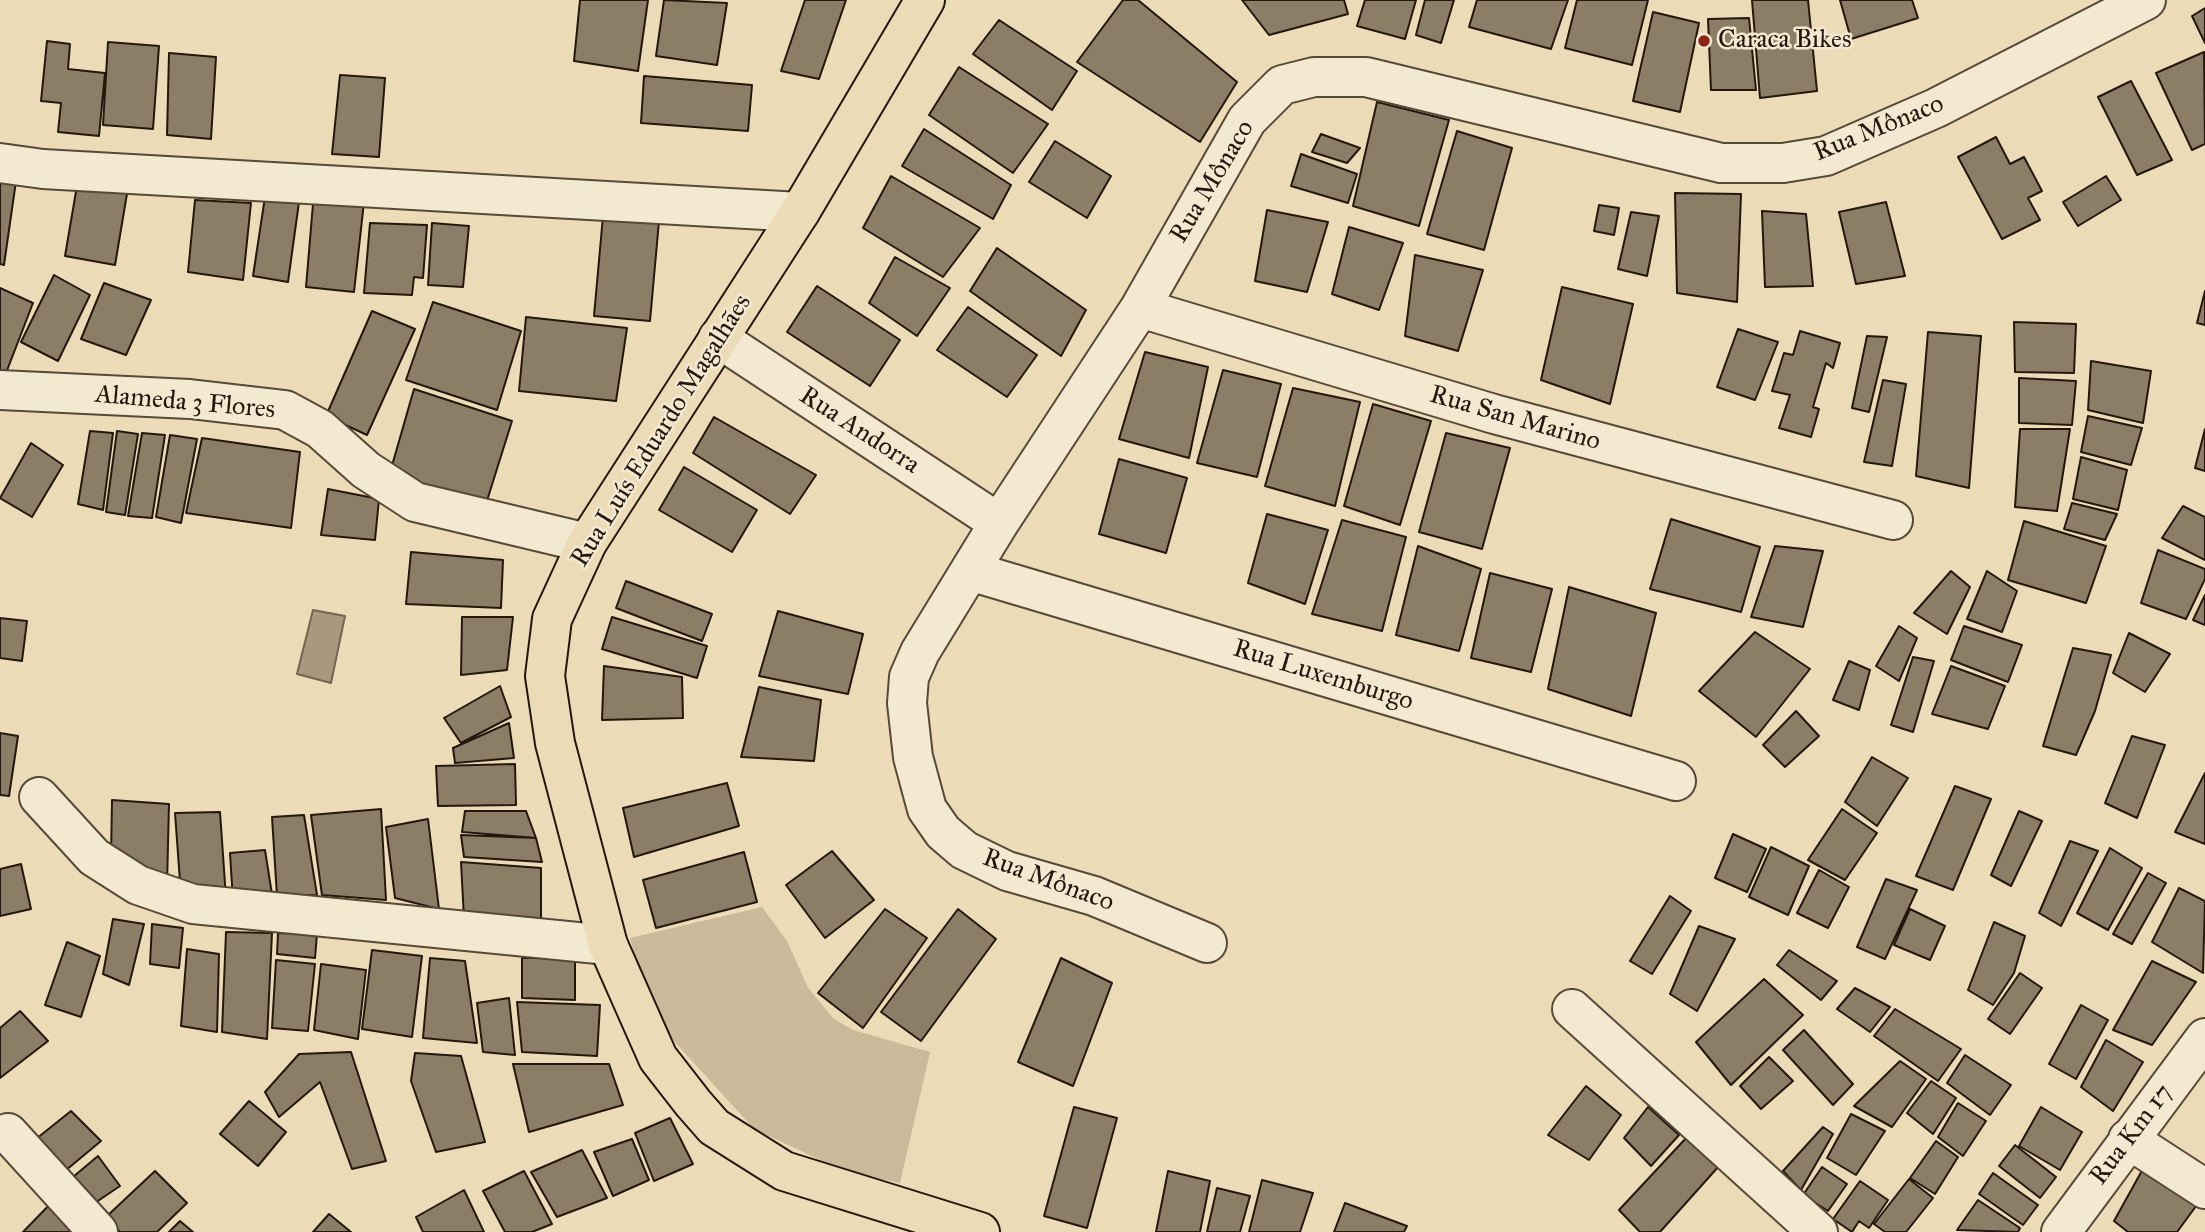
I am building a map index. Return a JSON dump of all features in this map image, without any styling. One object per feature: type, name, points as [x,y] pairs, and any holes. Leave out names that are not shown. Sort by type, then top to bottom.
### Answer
[{"type":"main road","name":"Rua Luís Eduardo Magalhães","points":[[925,0],[800,212],[587,543],[552,619],[545,676],[555,743],[608,945],[658,1058],[714,1127],[784,1171],[980,1232]]},
{"type":"street","name":"Rua Mônaco","points":[[1207,943],[1094,896],[997,866],[964,850],[943,832],[927,810],[908,725],[909,677],[920,652],[999,523],[1140,308],[1247,120],[1282,85],[1314,77],[1366,77],[1677,154],[1721,163],[1783,163],[1826,156],[1936,108],[2146,0]]},
{"type":"street","points":[[0,163],[57,169],[800,212]]},
{"type":"street","name":"Rua San Marino","points":[[1140,308],[1494,414],[1893,520]]},
{"type":"street","name":"Rua Andorra","points":[[718,338],[999,523]]},
{"type":"street","name":"Alameda 3 Flores","points":[[0,390],[190,398],[285,410],[320,429],[366,470],[415,502],[587,543]]},
{"type":"street","name":"Rua Luxemburgo","points":[[970,571],[1676,781]]},
{"type":"street","points":[[39,797],[94,857],[138,885],[193,904],[608,945]]},
{"type":"street","points":[[1572,1009],[1818,1232]]},
{"type":"street","name":"Rua Km 17","points":[[2061,1232],[2205,1038]]},
{"type":"street","points":[[8,1133],[98,1232]]},
{"type":"street","points":[[2128,1139],[2205,1189]]},
{"type":"shaded area","points":[[313,610],[345,616],[331,683],[297,674]]},
{"type":"shaded area","points":[[762,907],[787,941],[808,988],[834,1019],[853,1030],[930,1052],[900,1183],[848,1173],[754,1129],[663,1029],[641,978],[630,938]]},
{"type":"building","points":[[580,0],[648,0],[638,71],[574,61]]},
{"type":"building","points":[[664,0],[727,3],[717,65],[656,56]]},
{"type":"building","points":[[805,0],[846,0],[819,79],[781,71]]},
{"type":"building","points":[[1123,0],[1138,0],[1237,82],[1200,142],[1077,62]]},
{"type":"building","points":[[1242,0],[1344,0],[1348,14],[1269,35]]},
{"type":"building","points":[[1365,0],[1416,0],[1405,39],[1357,26]]},
{"type":"building","points":[[1425,0],[1454,0],[1441,43],[1416,35]]},
{"type":"building","points":[[1477,0],[1568,0],[1551,49],[1469,27]]},
{"type":"building","points":[[1577,0],[1648,0],[1632,65],[1565,48]]},
{"type":"building","points":[[1752,0],[1808,0],[1817,91],[1760,98]]},
{"type":"building","points":[[1840,0],[1912,0],[1918,18],[1851,39]]},
{"type":"building","points":[[2205,8],[2205,43],[2192,16]]},
{"type":"building","points":[[1653,12],[1699,23],[1680,112],[1633,101]]},
{"type":"building","points":[[1749,18],[1756,90],[1711,90],[1708,19]]},
{"type":"building","points":[[999,20],[1077,71],[1052,110],[973,54]]},
{"type":"building","points":[[47,41],[70,44],[68,69],[105,73],[99,136],[58,132],[61,103],[41,101]]},
{"type":"building","points":[[108,42],[159,46],[153,129],[103,125]]},
{"type":"building","points":[[2204,52],[2205,144],[2192,150],[2156,73]]},
{"type":"building","points":[[169,53],[216,57],[211,139],[167,135]]},
{"type":"building","points":[[959,67],[1048,124],[1013,173],[929,115]]},
{"type":"building","points":[[340,75],[385,78],[379,157],[332,154]]},
{"type":"building","points":[[644,76],[752,85],[748,131],[641,123]]},
{"type":"building","points":[[2131,81],[2172,160],[2137,175],[2098,97]]},
{"type":"building","points":[[1377,102],[1449,120],[1419,226],[1353,206]]},
{"type":"building","points":[[924,129],[1011,185],[993,219],[902,166]]},
{"type":"building","points":[[1457,131],[1512,148],[1484,250],[1427,234]]},
{"type":"building","points":[[1321,134],[1360,148],[1347,163],[1312,152]]},
{"type":"building","points":[[1996,137],[2010,164],[2024,157],[2042,191],[2028,198],[2040,220],[2002,239],[1958,157]]},
{"type":"building","points":[[1055,141],[1111,176],[1087,218],[1029,182]]},
{"type":"building","points":[[1301,154],[1357,174],[1348,203],[1291,186]]},
{"type":"building","points":[[0,171],[17,174],[4,265],[0,264]]},
{"type":"building","points":[[79,174],[129,182],[115,265],[65,256]]},
{"type":"building","points":[[891,176],[980,228],[943,277],[863,228]]},
{"type":"building","points":[[2106,176],[2121,200],[2078,226],[2063,202]]},
{"type":"building","points":[[314,192],[365,193],[354,292],[306,287]]},
{"type":"building","points":[[1675,193],[1741,194],[1737,302],[1677,293]]},
{"type":"building","points":[[265,197],[299,202],[288,282],[253,276]]},
{"type":"building","points":[[195,200],[251,203],[243,280],[188,272]]},
{"type":"building","points":[[1886,202],[1905,276],[1856,284],[1839,212]]},
{"type":"building","points":[[1599,205],[1619,208],[1614,235],[1594,231]]},
{"type":"building","points":[[1267,210],[1328,222],[1307,292],[1255,281]]},
{"type":"building","points":[[1762,211],[1806,214],[1813,286],[1765,287]]},
{"type":"building","points":[[1631,212],[1659,216],[1647,276],[1618,269]]},
{"type":"building","points":[[603,216],[659,221],[650,321],[594,316]]},
{"type":"building","points":[[370,223],[427,225],[423,278],[414,277],[412,295],[364,293]]},
{"type":"building","points":[[432,223],[469,226],[463,287],[428,285]]},
{"type":"building","points":[[1349,227],[1403,243],[1379,310],[1332,294]]},
{"type":"building","points":[[997,248],[1086,310],[1061,356],[970,291]]},
{"type":"building","points":[[1415,255],[1483,270],[1458,351],[1405,336]]},
{"type":"building","points":[[895,257],[950,288],[917,336],[869,303]]},
{"type":"building","points":[[54,275],[90,295],[58,361],[21,342]]},
{"type":"building","points":[[104,283],[151,300],[126,355],[81,339]]},
{"type":"building","points":[[817,286],[900,340],[870,386],[787,332]]},
{"type":"building","points":[[1562,287],[1633,304],[1610,404],[1541,380]]},
{"type":"building","points":[[0,288],[33,303],[6,373],[0,371]]},
{"type":"building","points":[[2205,291],[2205,325],[2197,323]]},
{"type":"building","points":[[433,302],[521,331],[497,410],[406,380]]},
{"type":"building","points":[[968,307],[1037,355],[1007,397],[937,350]]},
{"type":"building","points":[[372,311],[415,329],[367,435],[326,416]]},
{"type":"building","points":[[526,317],[627,328],[616,401],[519,391]]},
{"type":"building","points":[[2014,322],[2076,324],[2074,373],[2015,372]]},
{"type":"building","points":[[1738,329],[1778,342],[1755,400],[1717,387]]},
{"type":"building","points":[[1800,331],[1840,343],[1833,368],[1826,363],[1813,407],[1819,409],[1811,437],[1779,428],[1790,395],[1772,391],[1784,353],[1793,355]]},
{"type":"building","points":[[1928,332],[1981,336],[1969,488],[1916,476]]},
{"type":"building","points":[[1867,336],[1887,337],[1869,412],[1852,408]]},
{"type":"building","points":[[1145,352],[1208,367],[1189,458],[1119,439]]},
{"type":"building","points":[[2091,361],[2151,371],[2143,423],[2088,410]]},
{"type":"building","points":[[1223,370],[1281,384],[1257,477],[1197,463]]},
{"type":"building","points":[[2019,378],[2076,381],[2072,425],[2019,423]]},
{"type":"building","points":[[1883,380],[1906,384],[1892,466],[1864,462]]},
{"type":"building","points":[[1293,388],[1360,402],[1335,506],[1265,486]]},
{"type":"building","points":[[414,389],[512,421],[485,507],[389,476]]},
{"type":"building","points":[[1373,404],[1431,421],[1400,525],[1344,506]]},
{"type":"building","points":[[2088,416],[2142,428],[2131,465],[2081,452]]},
{"type":"building","points":[[714,417],[816,475],[790,514],[693,453]]},
{"type":"building","points":[[2020,429],[2070,429],[2057,511],[2015,507]]},
{"type":"building","points":[[2205,429],[2205,471],[2195,468]]},
{"type":"building","points":[[90,431],[113,433],[103,510],[78,504]]},
{"type":"building","points":[[117,431],[138,434],[125,515],[106,512]]},
{"type":"building","points":[[142,433],[165,435],[152,518],[128,516]]},
{"type":"building","points":[[1446,433],[1510,448],[1482,549],[1419,532]]},
{"type":"building","points":[[170,435],[197,439],[181,523],[156,517]]},
{"type":"building","points":[[202,438],[300,452],[291,528],[186,513]]},
{"type":"building","points":[[31,443],[63,465],[32,517],[0,498]]},
{"type":"building","points":[[2081,457],[2127,470],[2118,510],[2073,499]]},
{"type":"building","points":[[1119,459],[1187,478],[1166,553],[1099,534]]},
{"type":"building","points":[[684,467],[757,510],[732,552],[659,510]]},
{"type":"building","points":[[328,489],[379,499],[375,540],[321,535]]},
{"type":"building","points":[[2072,503],[2117,514],[2105,540],[2064,529]]},
{"type":"building","points":[[2183,506],[2205,517],[2205,560],[2162,538]]},
{"type":"building","points":[[1267,514],[1328,530],[1305,604],[1248,583]]},
{"type":"building","points":[[1671,519],[1760,547],[1741,612],[1650,589]]},
{"type":"building","points":[[1342,520],[1406,537],[1382,631],[1312,614]]},
{"type":"building","points":[[2024,521],[2106,546],[2086,603],[2008,580]]},
{"type":"building","points":[[1418,546],[1481,569],[1459,651],[1396,635]]},
{"type":"building","points":[[1775,546],[1823,551],[1803,627],[1751,617]]},
{"type":"building","points":[[2158,550],[2205,569],[2205,579],[2186,619],[2141,603]]},
{"type":"building","points":[[411,552],[503,560],[501,608],[406,604]]},
{"type":"building","points":[[1951,571],[1970,587],[1947,634],[1914,613]]},
{"type":"building","points":[[1987,571],[2017,591],[2002,632],[1967,619]]},
{"type":"building","points":[[1490,573],[1552,589],[1531,672],[1471,658]]},
{"type":"building","points":[[626,581],[712,614],[702,641],[616,608]]},
{"type":"building","points":[[1569,587],[1656,613],[1631,716],[1548,689]]},
{"type":"building","points":[[2205,595],[2205,625],[2193,620]]},
{"type":"building","points":[[778,611],[863,634],[848,694],[759,676]]},
{"type":"building","points":[[462,617],[513,617],[507,670],[461,675]]},
{"type":"building","points":[[612,617],[707,646],[697,678],[602,649]]},
{"type":"building","points":[[0,618],[27,621],[22,661],[0,658]]},
{"type":"building","points":[[1899,626],[1917,638],[1899,681],[1876,666]]},
{"type":"building","points":[[1964,626],[2022,645],[2008,682],[1951,660]]},
{"type":"building","points":[[1755,632],[1810,669],[1756,737],[1699,691]]},
{"type":"building","points":[[2129,633],[2170,654],[2145,692],[2113,673]]},
{"type":"building","points":[[2073,648],[2111,655],[2095,711],[2076,755],[2043,746]]},
{"type":"building","points":[[1913,657],[1934,661],[1913,732],[1891,725]]},
{"type":"building","points":[[1849,661],[1870,670],[1859,710],[1833,700]]},
{"type":"building","points":[[604,666],[682,677],[683,718],[602,720]]},
{"type":"building","points":[[1951,666],[2005,686],[1988,729],[1932,714]]},
{"type":"building","points":[[500,686],[511,717],[461,743],[444,718]]},
{"type":"building","points":[[759,687],[821,700],[814,761],[741,757]]},
{"type":"building","points":[[1796,711],[1819,736],[1785,767],[1763,745]]},
{"type":"building","points":[[509,723],[514,758],[455,763],[453,748]]},
{"type":"building","points":[[0,733],[18,736],[9,796],[0,795]]},
{"type":"building","points":[[2132,736],[2165,745],[2137,818],[2105,803]]},
{"type":"building","points":[[1872,757],[1908,778],[1877,826],[1845,802]]},
{"type":"building","points":[[515,764],[516,805],[438,806],[436,766]]},
{"type":"building","points":[[2205,773],[2205,844],[2175,832]]},
{"type":"building","points":[[727,783],[739,826],[634,857],[623,808]]},
{"type":"building","points":[[1955,786],[1991,799],[1953,890],[1916,876]]},
{"type":"building","points":[[112,800],[169,804],[167,885],[111,856]]},
{"type":"building","points":[[381,809],[386,900],[322,895],[311,815]]},
{"type":"building","points":[[1842,809],[1877,833],[1845,880],[1808,860]]},
{"type":"building","points":[[465,811],[526,811],[536,838],[462,832]]},
{"type":"building","points":[[2019,811],[2042,821],[2011,886],[1991,875]]},
{"type":"building","points":[[220,812],[226,898],[181,895],[175,813]]},
{"type":"building","points":[[304,815],[317,895],[277,896],[272,817]]},
{"type":"building","points":[[428,819],[439,909],[395,898],[386,827]]},
{"type":"building","points":[[1733,834],[1766,849],[1747,892],[1715,878]]},
{"type":"building","points":[[461,835],[536,838],[542,862],[464,857]]},
{"type":"building","points":[[2070,841],[2098,851],[2061,926],[2039,913]]},
{"type":"building","points":[[1771,847],[1809,866],[1788,915],[1749,897]]},
{"type":"building","points":[[2110,848],[2142,868],[2108,930],[2077,913]]},
{"type":"building","points":[[265,850],[273,901],[233,901],[230,853]]},
{"type":"building","points":[[832,851],[874,900],[825,938],[786,885]]},
{"type":"building","points":[[744,852],[757,902],[656,928],[643,880]]},
{"type":"building","points":[[461,862],[541,868],[541,924],[464,919]]},
{"type":"building","points":[[21,864],[31,909],[0,916],[0,869]]},
{"type":"building","points":[[1819,870],[1849,887],[1828,928],[1797,913]]},
{"type":"building","points":[[2148,873],[2166,883],[2132,944],[2113,934]]},
{"type":"building","points":[[1886,879],[1917,890],[1885,959],[1857,947]]},
{"type":"building","points":[[2179,888],[2205,901],[2203,973],[2152,942]]},
{"type":"building","points":[[1670,896],[1691,911],[1652,974],[1630,961]]},
{"type":"building","points":[[885,909],[927,938],[863,1028],[818,993]]},
{"type":"building","points":[[958,909],[996,939],[921,1041],[881,1012]]},
{"type":"building","points":[[1910,909],[1945,926],[1930,960],[1894,945]]},
{"type":"building","points":[[113,919],[144,924],[129,985],[103,974]]},
{"type":"building","points":[[1994,922],[2025,936],[2014,973],[1993,1005],[1968,990]]},
{"type":"building","points":[[152,924],[183,928],[179,968],[150,964]]},
{"type":"building","points":[[1699,926],[1735,939],[1697,1011],[1670,994]]},
{"type":"building","points":[[226,932],[272,933],[267,1039],[222,1032]]},
{"type":"building","points":[[278,933],[317,934],[315,958],[277,954]]},
{"type":"building","points":[[67,942],[100,956],[81,1017],[45,1005]]},
{"type":"building","points":[[187,949],[219,954],[217,1032],[181,1026]]},
{"type":"building","points":[[372,950],[422,956],[412,1037],[362,1029]]},
{"type":"building","points":[[1789,950],[1837,981],[1821,1000],[1777,965]]},
{"type":"building","points":[[430,958],[465,961],[477,1043],[423,1038]]},
{"type":"building","points":[[522,958],[575,958],[575,1000],[522,998]]},
{"type":"building","points":[[1061,958],[1112,983],[1073,1086],[1018,1062]]},
{"type":"building","points":[[276,960],[315,964],[308,1031],[272,1028]]},
{"type":"building","points":[[2152,961],[2196,982],[2152,1045],[2113,1030]]},
{"type":"building","points":[[321,964],[366,970],[358,1039],[314,1030]]},
{"type":"building","points":[[2020,973],[2042,988],[2010,1034],[1988,1019]]},
{"type":"building","points":[[1764,979],[1803,1015],[1731,1085],[1696,1042]]},
{"type":"building","points":[[1855,988],[1890,1007],[1870,1032],[1837,1009]]},
{"type":"building","points":[[509,998],[515,1055],[483,1052],[477,1003]]},
{"type":"building","points":[[517,1002],[600,1005],[597,1056],[522,1052]]},
{"type":"building","points":[[2081,1005],[2108,1020],[2076,1079],[2049,1064]]},
{"type":"building","points":[[1895,1009],[1961,1049],[1938,1081],[1874,1036]]},
{"type":"building","points":[[20,1011],[48,1041],[0,1078],[0,1028]]},
{"type":"building","points":[[1804,1030],[1853,1084],[1833,1105],[1783,1050]]},
{"type":"building","points":[[2106,1040],[2143,1062],[2113,1111],[2081,1087]]},
{"type":"building","points":[[351,1052],[386,1161],[352,1169],[320,1082],[279,1117],[265,1092],[299,1054]]},
{"type":"building","points":[[415,1053],[461,1056],[485,1142],[436,1152],[411,1081]]},
{"type":"building","points":[[1965,1055],[2011,1085],[1990,1115],[1947,1083]]},
{"type":"building","points":[[1769,1057],[1793,1081],[1761,1109],[1740,1086]]},
{"type":"building","points":[[1900,1061],[1926,1079],[1892,1127],[1854,1106]]},
{"type":"building","points":[[513,1064],[609,1064],[623,1105],[529,1132]]},
{"type":"building","points":[[1931,1081],[1956,1098],[1933,1134],[1907,1113]]},
{"type":"building","points":[[1586,1086],[1621,1115],[1589,1160],[1548,1135]]},
{"type":"building","points":[[249,1101],[286,1132],[258,1166],[220,1134]]},
{"type":"building","points":[[1958,1103],[1986,1121],[1963,1156],[1938,1137]]},
{"type":"building","points":[[1074,1107],[1117,1118],[1087,1228],[1044,1216]]},
{"type":"building","points":[[1648,1107],[1679,1135],[1651,1166],[1624,1138]]},
{"type":"building","points":[[2041,1107],[2082,1132],[2060,1170],[2019,1146]]},
{"type":"building","points":[[71,1111],[101,1141],[65,1171],[36,1139]]},
{"type":"building","points":[[1851,1114],[1885,1131],[1856,1175],[1827,1158]]},
{"type":"building","points":[[670,1118],[693,1164],[654,1181],[635,1133]]},
{"type":"building","points":[[1823,1127],[1833,1134],[1801,1190],[1783,1171]]},
{"type":"building","points":[[1688,1136],[1719,1166],[1660,1232],[1640,1232],[1619,1210]]},
{"type":"building","points":[[632,1139],[649,1180],[613,1196],[594,1152]]},
{"type":"building","points":[[1936,1141],[1958,1157],[1935,1194],[1910,1178]]},
{"type":"building","points":[[2015,1145],[2056,1177],[2040,1198],[1999,1166]]},
{"type":"building","points":[[582,1150],[607,1198],[557,1217],[531,1172]]},
{"type":"building","points":[[98,1156],[120,1186],[89,1207],[67,1182]]},
{"type":"building","points":[[1822,1167],[1847,1184],[1828,1211],[1803,1195]]},
{"type":"building","points":[[2144,1167],[2199,1202],[2177,1232],[2128,1232],[2114,1221]]},
{"type":"building","points":[[155,1171],[187,1203],[157,1232],[120,1232],[106,1217]]},
{"type":"building","points":[[524,1171],[552,1224],[532,1232],[505,1232],[483,1191]]},
{"type":"building","points":[[1168,1171],[1210,1181],[1200,1232],[1156,1232]]},
{"type":"building","points":[[1993,1173],[2038,1205],[2023,1225],[1979,1194]]},
{"type":"building","points":[[1909,1179],[1933,1198],[1906,1232],[1885,1232],[1874,1224]]},
{"type":"building","points":[[1262,1180],[1313,1193],[1300,1232],[1249,1232]]},
{"type":"building","points":[[1860,1181],[1888,1200],[1869,1228],[1859,1221],[1852,1232],[1833,1219]]},
{"type":"building","points":[[1217,1188],[1250,1196],[1240,1232],[1207,1232]]},
{"type":"building","points":[[464,1190],[484,1232],[423,1232],[416,1217]]},
{"type":"building","points":[[55,1199],[78,1226],[70,1232],[23,1232]]},
{"type":"building","points":[[1978,1200],[2020,1228],[2018,1232],[1957,1230]]},
{"type":"building","points":[[1345,1203],[1407,1226],[1404,1232],[1334,1232]]},
{"type":"building","points":[[329,1214],[351,1232],[313,1232]]},
{"type":"building","points":[[180,1221],[193,1232],[169,1232]]},
{"type":"place","name":"Caraca Bikes","points":[[1704,41]]}]
